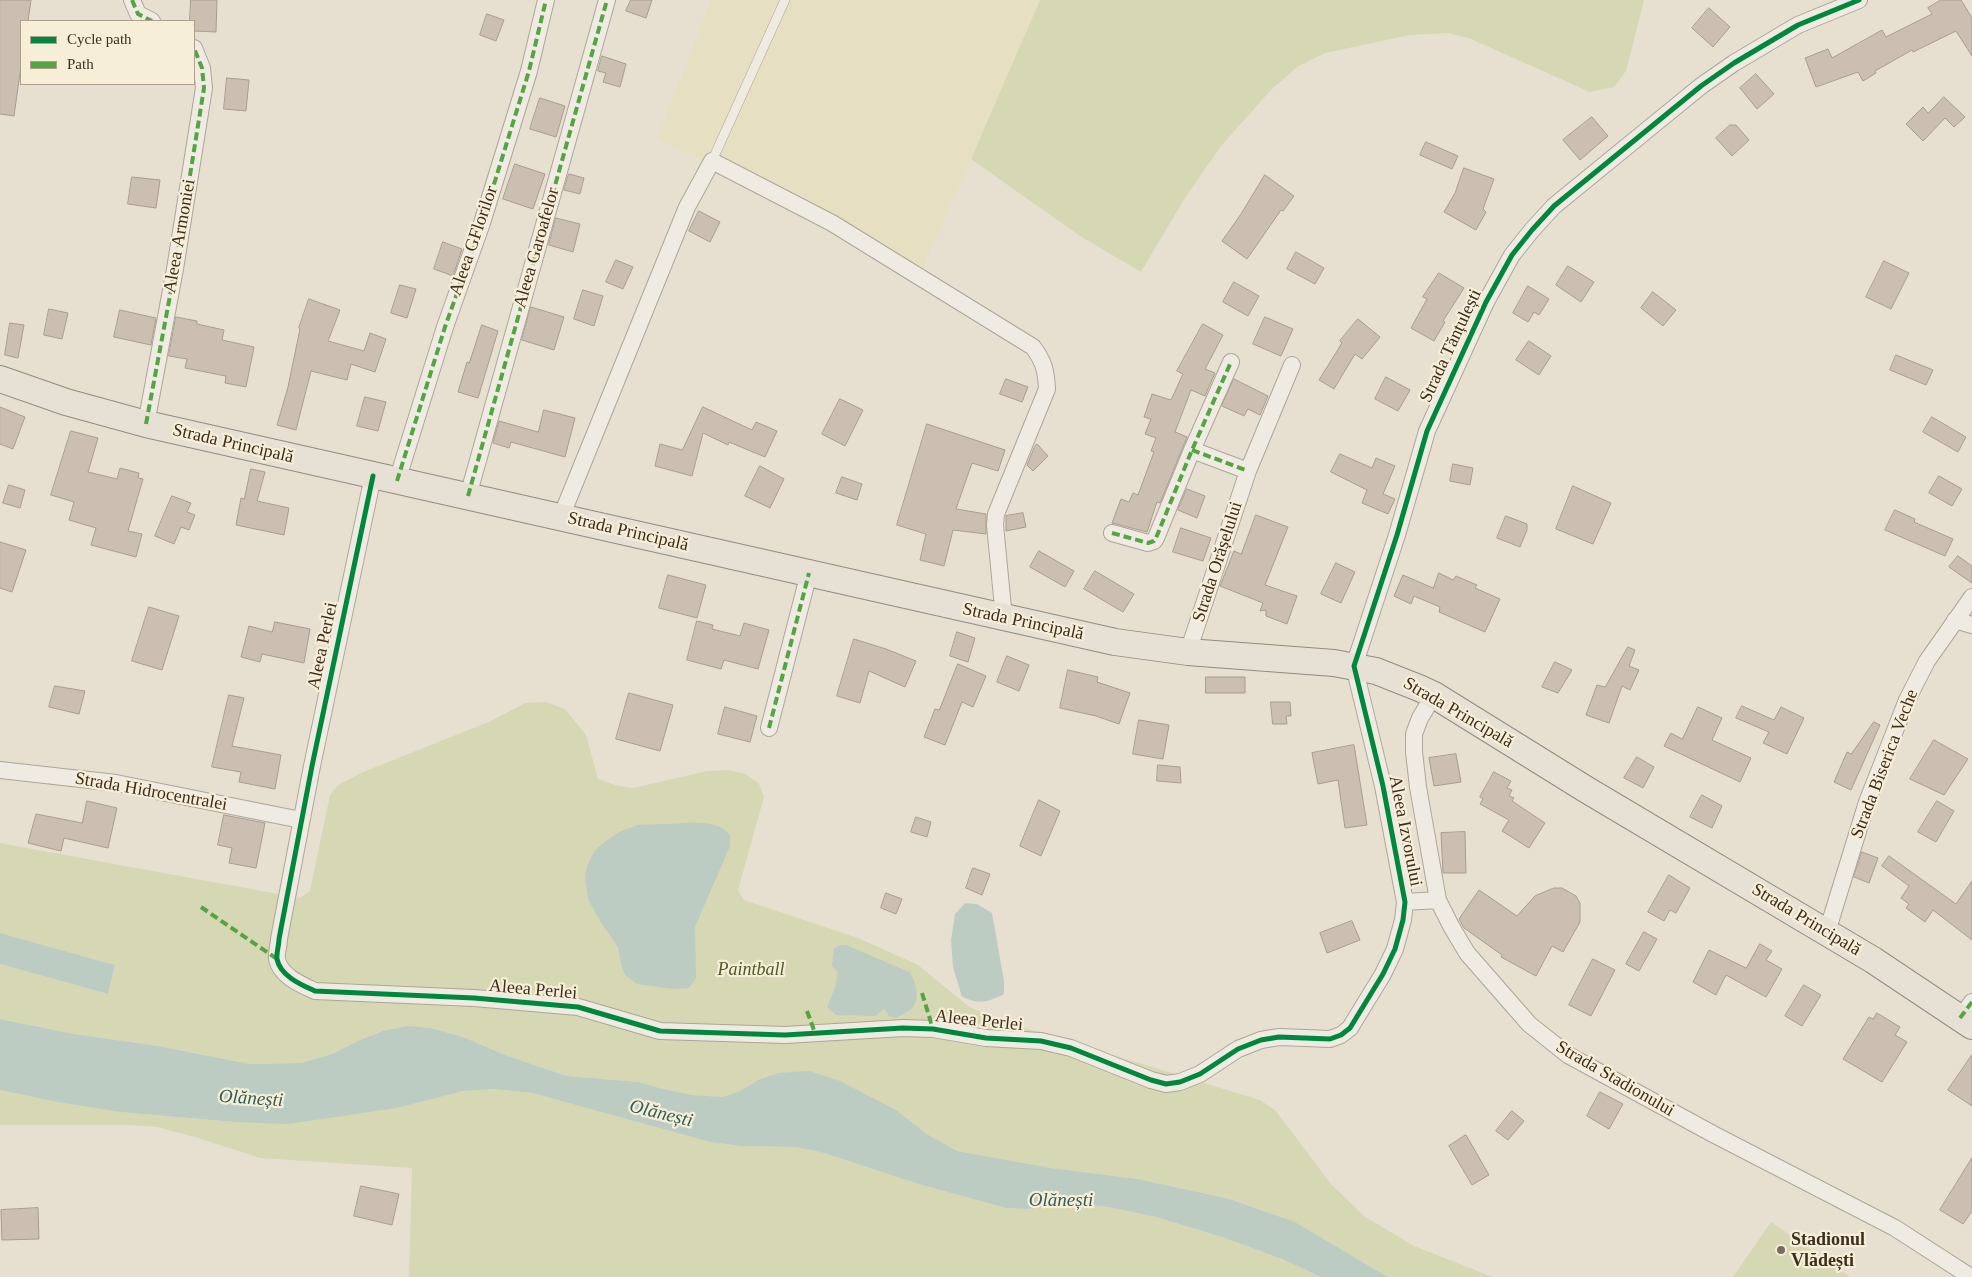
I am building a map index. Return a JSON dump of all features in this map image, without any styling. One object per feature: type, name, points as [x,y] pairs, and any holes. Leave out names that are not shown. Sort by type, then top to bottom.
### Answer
[{"type":"main road","name":"Strada Principală","points":[[0,379],[66,402],[146,424],[1115,642],[1188,652],[1334,663],[1354,666],[1396,678],[1434,695],[1587,790],[1968,1015]]},
{"type":"street","points":[[132,0],[138,14],[150,20]]},
{"type":"street","name":"Aleea GFlorilor","points":[[385,478],[445,326],[482,223],[526,80],[546,0]]},
{"type":"street","name":"Aleea Garoafelor","points":[[468,496],[607,0]]},
{"type":"street","name":"Strada Tănțulești","points":[[1354,666],[1397,535],[1428,431],[1486,302],[1512,255],[1554,206],[1701,86],[1734,63],[1798,25],[1859,0]]},
{"type":"street","name":"Aleea Armoniei","points":[[146,424],[175,269],[204,88],[202,68],[195,50]]},
{"type":"street","points":[[561,517],[687,207],[712,161],[832,223],[1033,347],[1042,360],[1046,373],[1047,389],[996,514],[995,525],[1004,618]]},
{"type":"street","points":[[1112,533],[1139,542],[1148,543],[1154,541],[1231,362]]},
{"type":"street","name":"Strada Orășelului","points":[[1188,652],[1248,471],[1292,365]]},
{"type":"street","points":[[1192,450],[1248,471]]},
{"type":"street","name":"Aleea Perlei","points":[[385,478],[301,820],[277,959],[284,973],[300,984],[315,991],[474,998],[578,1006],[660,1031],[785,1035],[904,1028],[933,1029],[986,1038],[1041,1041],[1071,1048],[1151,1080],[1166,1084],[1180,1082],[1200,1074],[1238,1049],[1261,1040],[1279,1037],[1330,1039]]},
{"type":"street","points":[[769,728],[809,573]]},
{"type":"street","name":"Strada Biserica Veche","points":[[1827,932],[1868,802],[1907,700],[1927,661],[1972,597]]},
{"type":"street","points":[[1955,620],[1972,625]]},
{"type":"street","name":"Aleea Izvorului","points":[[1330,1039],[1341,1035],[1350,1028],[1383,974],[1396,948],[1404,920],[1405,902],[1383,786],[1354,666]]},
{"type":"street","name":"Strada Stadionului","points":[[1434,695],[1420,718],[1414,734],[1414,752],[1418,787],[1438,900],[1467,953],[1530,1024],[1568,1055],[1713,1134],[1895,1228],[1972,1277]]},
{"type":"street","name":"Strada Hidrocentralei","points":[[0,770],[116,783],[301,820]]},
{"type":"street","points":[[1405,902],[1438,900]]},
{"type":"lane","points":[[712,161],[785,0]]},
{"type":"shaded area","points":[[711,0],[1040,0],[923,268],[657,139]]},
{"type":"green space","points":[[1040,0],[1644,0],[1626,71],[1614,87],[1590,92],[1471,39],[1448,33],[1410,35],[1325,53],[1297,67],[1270,91],[1221,146],[1183,201],[1141,272],[1080,236],[971,159]]},
{"type":"green space","name":"Paintball","points":[[546,702],[565,709],[586,735],[598,779],[615,785],[633,788],[707,771],[729,770],[746,774],[759,784],[764,797],[738,890],[744,900],[858,938],[918,965],[968,1006],[1001,1021],[1260,1100],[1276,1111],[1331,1184],[1364,1216],[1414,1246],[1493,1277],[1388,1277],[1295,1222],[1231,1199],[1138,1179],[1051,1168],[957,1151],[925,1133],[758,1080],[740,1091],[722,1097],[693,1095],[639,1082],[567,1076],[505,1055],[463,1037],[431,1028],[408,1027],[383,1031],[332,1054],[301,1063],[250,1064],[158,1046],[74,1034],[0,1019],[0,964],[108,994],[115,965],[0,933],[0,843],[300,898],[310,891],[330,795],[338,785],[363,772],[491,721],[525,703]]},
{"type":"green space","points":[[494,1089],[532,1093],[710,1142],[740,1146],[796,1147],[824,1153],[922,1185],[1006,1208],[1026,1209],[1074,1205],[1108,1207],[1156,1217],[1225,1238],[1282,1259],[1321,1277],[409,1277],[412,1168],[260,1158],[157,1127],[127,1125],[0,1125],[0,1090],[120,1112],[235,1122],[437,1097],[463,1091]]},
{"type":"green space","name":"Stadionul Vlădești","points":[[1771,1222],[1850,1277],[1733,1277]]},
{"type":"water","points":[[690,823],[717,826],[724,829],[730,835],[730,846],[695,927],[696,978],[689,988],[674,989],[637,984],[625,975],[618,947],[588,899],[585,877],[587,866],[595,850],[617,833],[637,825]]},
{"type":"water","points":[[965,903],[977,904],[992,913],[1004,981],[1004,994],[984,1002],[962,997],[953,967],[951,940],[955,914]]},
{"type":"water","points":[[0,933],[115,965],[108,994],[0,964]]},
{"type":"water","points":[[839,945],[846,945],[909,972],[914,980],[916,989],[916,999],[913,1007],[896,1018],[889,1016],[884,1009],[875,1016],[836,1015],[827,1007],[835,988],[838,972],[832,966],[834,949]]},
{"type":"water","name":"Olănești","points":[[0,1019],[74,1034],[158,1046],[250,1064],[301,1063],[332,1054],[383,1031],[408,1026],[431,1028],[463,1037],[505,1055],[567,1076],[639,1082],[693,1095],[722,1097],[740,1091],[758,1080],[778,1073],[809,1071],[840,1081],[896,1110],[925,1133],[957,1151],[1051,1168],[1138,1179],[1230,1199],[1295,1222],[1388,1277],[1321,1277],[1282,1259],[1225,1238],[1156,1217],[1108,1207],[1074,1205],[1026,1209],[1006,1208],[922,1185],[824,1153],[796,1147],[740,1146],[710,1142],[532,1093],[494,1089],[463,1091],[396,1108],[288,1124],[235,1122],[120,1112],[57,1102],[0,1090]]},
{"type":"building","points":[[0,0],[31,0],[28,20],[20,20],[20,73],[14,116],[0,114]]},
{"type":"building","points":[[191,0],[217,0],[216,32],[195,31],[195,20],[190,20]]},
{"type":"building","points":[[631,0],[652,0],[646,18],[626,11]]},
{"type":"building","points":[[1941,0],[1961,0],[1972,18],[1972,56],[1956,31],[1913,52],[1912,50],[1875,71],[1876,73],[1863,81],[1858,72],[1816,87],[1805,58],[1828,49],[1832,58],[1882,30],[1886,37],[1932,14],[1928,8]]},
{"type":"building","points":[[1709,8],[1730,27],[1713,47],[1692,28]]},
{"type":"building","points":[[487,14],[504,20],[496,41],[480,35]]},
{"type":"building","points":[[602,56],[626,64],[620,87],[603,82],[606,73],[598,71]]},
{"type":"building","points":[[1756,74],[1774,94],[1757,109],[1740,88]]},
{"type":"building","points":[[227,78],[249,80],[246,111],[224,109]]},
{"type":"building","points":[[1944,97],[1965,117],[1954,127],[1945,118],[1923,141],[1906,124],[1923,107],[1928,113]]},
{"type":"building","points":[[540,98],[565,106],[556,137],[530,129]]},
{"type":"building","points":[[1592,117],[1608,136],[1580,160],[1563,140]]},
{"type":"building","points":[[1730,125],[1736,125],[1749,140],[1732,156],[1716,138]]},
{"type":"building","points":[[1426,142],[1458,156],[1452,169],[1420,155]]},
{"type":"building","points":[[515,164],[545,174],[533,209],[503,199]]},
{"type":"building","points":[[1464,168],[1494,179],[1483,209],[1486,212],[1476,230],[1444,212],[1455,193]]},
{"type":"building","points":[[569,174],[584,178],[580,194],[564,190]]},
{"type":"building","points":[[1265,175],[1294,196],[1283,211],[1281,210],[1247,259],[1222,241]]},
{"type":"building","points":[[132,177],[160,180],[156,208],[128,204]]},
{"type":"building","points":[[699,211],[720,222],[710,242],[689,231]]},
{"type":"building","points":[[556,218],[580,224],[573,252],[549,245]]},
{"type":"building","points":[[443,242],[462,249],[453,276],[434,269]]},
{"type":"building","points":[[1296,252],[1324,268],[1315,284],[1287,269]]},
{"type":"building","points":[[616,260],[633,267],[623,289],[606,282]]},
{"type":"building","points":[[1884,261],[1909,273],[1891,309],[1866,297]]},
{"type":"building","points":[[1568,266],[1594,282],[1581,302],[1556,285]]},
{"type":"building","points":[[1439,273],[1464,288],[1443,321],[1445,322],[1434,341],[1411,328],[1427,299],[1423,297]]},
{"type":"building","points":[[1234,282],[1259,296],[1248,316],[1223,302]]},
{"type":"building","points":[[400,285],[416,289],[407,318],[391,313]]},
{"type":"building","points":[[1528,286],[1549,299],[1539,315],[1534,312],[1528,322],[1513,313]]},
{"type":"building","points":[[583,290],[603,296],[594,326],[574,319]]},
{"type":"building","points":[[1653,292],[1676,310],[1663,326],[1641,308]]},
{"type":"building","points":[[309,299],[340,310],[328,341],[364,351],[370,333],[386,339],[375,372],[351,364],[347,380],[311,371],[296,430],[277,425],[288,387],[299,328]]},
{"type":"building","points":[[531,307],[564,317],[554,350],[522,340]]},
{"type":"building","points":[[49,309],[68,313],[62,339],[44,335]]},
{"type":"building","points":[[120,310],[156,318],[151,345],[114,337]]},
{"type":"building","points":[[176,317],[197,321],[197,324],[224,330],[222,340],[254,347],[246,387],[225,383],[226,376],[185,368],[187,359],[169,356]]},
{"type":"building","points":[[1265,317],[1293,329],[1281,356],[1253,344]]},
{"type":"building","points":[[1358,319],[1380,337],[1362,359],[1355,354],[1334,389],[1319,380],[1342,343],[1340,341]]},
{"type":"building","points":[[10,323],[24,325],[18,358],[5,355]]},
{"type":"building","points":[[1203,324],[1223,335],[1205,369],[1215,373],[1205,396],[1191,390],[1175,432],[1187,437],[1160,503],[1157,502],[1147,532],[1112,523],[1121,499],[1129,502],[1133,493],[1138,495],[1154,452],[1151,451],[1156,438],[1145,434],[1151,419],[1144,417],[1152,394],[1171,400],[1183,374],[1177,371]]},
{"type":"building","points":[[482,325],[498,331],[478,398],[458,392],[467,362],[469,363]]},
{"type":"building","points":[[1529,341],[1551,356],[1539,375],[1516,360]]},
{"type":"building","points":[[1896,355],[1933,370],[1926,385],[1890,370]]},
{"type":"building","points":[[1386,377],[1410,390],[1398,411],[1375,399]]},
{"type":"building","points":[[1006,379],[1028,387],[1022,402],[1000,394]]},
{"type":"building","points":[[1234,379],[1268,396],[1260,415],[1248,409],[1244,416],[1222,406]]},
{"type":"building","points":[[365,397],[386,402],[378,431],[357,426]]},
{"type":"building","points":[[840,399],[863,410],[845,446],[822,434]]},
{"type":"building","points":[[0,407],[25,417],[13,449],[0,444]]},
{"type":"building","points":[[703,407],[752,430],[756,422],[777,431],[765,457],[729,442],[728,445],[703,433],[692,476],[655,466],[660,444],[682,450]]},
{"type":"building","points":[[544,410],[575,418],[565,457],[511,442],[509,448],[493,443],[499,421],[538,432]]},
{"type":"building","points":[[1932,417],[1966,437],[1958,452],[1923,432]]},
{"type":"building","points":[[927,424],[1005,450],[998,471],[972,463],[956,509],[986,514],[986,534],[953,530],[944,566],[920,560],[926,534],[897,525]]},
{"type":"building","points":[[71,431],[98,438],[88,472],[117,479],[120,468],[139,473],[138,478],[143,479],[128,531],[142,534],[136,557],[91,545],[96,528],[69,520],[74,502],[51,495]]},
{"type":"building","points":[[1037,444],[1048,456],[1033,471],[1027,465]]},
{"type":"building","points":[[1340,454],[1372,468],[1376,458],[1395,466],[1383,494],[1395,499],[1388,514],[1362,503],[1367,490],[1331,472]]},
{"type":"building","points":[[1453,464],[1473,468],[1470,485],[1450,481]]},
{"type":"building","points":[[760,466],[784,479],[770,508],[745,496]]},
{"type":"building","points":[[251,469],[265,472],[257,501],[289,508],[284,535],[236,525],[241,498],[244,499]]},
{"type":"building","points":[[1939,476],[1962,489],[1952,506],[1929,493]]},
{"type":"building","points":[[842,477],[862,484],[857,500],[836,493]]},
{"type":"building","points":[[9,485],[25,490],[20,508],[3,503]]},
{"type":"building","points":[[1573,486],[1611,503],[1593,544],[1556,529]]},
{"type":"building","points":[[1187,489],[1205,496],[1197,518],[1178,510]]},
{"type":"building","points":[[172,496],[191,503],[187,512],[195,515],[189,530],[181,527],[174,544],[155,536]]},
{"type":"building","points":[[1895,510],[1915,519],[1914,522],[1953,539],[1945,556],[1885,530]]},
{"type":"building","points":[[1023,513],[1026,527],[1006,531],[1006,516]]},
{"type":"building","points":[[1256,515],[1288,527],[1265,585],[1297,596],[1287,624],[1266,616],[1266,610],[1260,611],[1263,603],[1220,586],[1234,551],[1241,554]]},
{"type":"building","points":[[1506,516],[1527,524],[1527,530],[1520,547],[1497,538]]},
{"type":"building","points":[[1181,528],[1211,538],[1203,561],[1173,552]]},
{"type":"building","points":[[0,542],[26,550],[12,592],[0,588]]},
{"type":"building","points":[[1039,551],[1074,571],[1065,587],[1030,567]]},
{"type":"building","points":[[1958,556],[1972,566],[1972,583],[1949,567]]},
{"type":"building","points":[[1336,563],[1355,572],[1341,603],[1321,594]]},
{"type":"building","points":[[1095,571],[1134,594],[1123,612],[1084,589]]},
{"type":"building","points":[[1439,573],[1453,580],[1456,576],[1477,585],[1475,588],[1500,599],[1485,632],[1439,612],[1440,607],[1414,596],[1411,604],[1394,596],[1403,575],[1433,588]]},
{"type":"building","points":[[668,575],[706,585],[697,618],[659,608]]},
{"type":"building","points":[[149,607],[179,616],[162,670],[132,661]]},
{"type":"building","points":[[697,621],[713,625],[712,629],[740,636],[744,623],[769,630],[758,669],[724,660],[721,669],[687,660]]},
{"type":"building","points":[[275,622],[310,629],[304,663],[262,654],[260,662],[241,657],[249,626],[272,632]]},
{"type":"building","points":[[957,632],[975,638],[968,662],[950,656]]},
{"type":"building","points":[[854,639],[916,661],[905,687],[869,671],[860,703],[837,696]]},
{"type":"building","points":[[1628,647],[1635,650],[1629,666],[1639,670],[1630,690],[1622,686],[1609,723],[1586,715],[1597,685],[1605,687]]},
{"type":"building","points":[[1007,656],[1029,665],[1019,691],[997,682]]},
{"type":"building","points":[[1555,662],[1572,670],[1558,693],[1542,687]]},
{"type":"building","points":[[958,664],[986,676],[973,707],[962,702],[945,745],[924,737],[935,709],[939,710]]},
{"type":"building","points":[[1068,670],[1098,677],[1097,682],[1130,693],[1119,724],[1096,716],[1060,708]]},
{"type":"building","points":[[1206,677],[1245,677],[1245,693],[1206,693]]},
{"type":"building","points":[[55,686],[85,691],[79,714],[49,707]]},
{"type":"building","points":[[629,693],[673,705],[660,751],[616,739]]},
{"type":"building","points":[[229,695],[244,698],[232,746],[281,755],[275,789],[239,782],[241,772],[212,767]]},
{"type":"building","points":[[1271,702],[1290,702],[1291,716],[1286,716],[1287,724],[1273,724]]},
{"type":"building","points":[[1742,706],[1774,720],[1781,707],[1804,718],[1787,754],[1763,743],[1769,732],[1736,718]]},
{"type":"building","points":[[725,707],[757,716],[750,742],[718,734]]},
{"type":"building","points":[[1698,707],[1722,718],[1712,740],[1751,758],[1740,782],[1664,746],[1671,733],[1682,739]]},
{"type":"building","points":[[1139,720],[1169,725],[1163,759],[1133,754]]},
{"type":"building","points":[[1874,722],[1880,725],[1851,790],[1834,782],[1847,752],[1851,754]]},
{"type":"building","points":[[1934,740],[1968,759],[1944,795],[1910,779]]},
{"type":"building","points":[[1354,745],[1367,825],[1345,828],[1338,780],[1318,784],[1312,753]]},
{"type":"building","points":[[1456,754],[1461,782],[1434,786],[1429,758]]},
{"type":"building","points":[[1637,757],[1654,767],[1643,788],[1624,778]]},
{"type":"building","points":[[1158,765],[1180,767],[1181,783],[1157,781]]},
{"type":"building","points":[[1494,772],[1511,781],[1507,788],[1512,790],[1509,796],[1514,798],[1512,801],[1545,823],[1529,848],[1502,831],[1509,820],[1480,804],[1483,799],[1480,797]]},
{"type":"building","points":[[1702,795],[1722,806],[1712,828],[1690,817]]},
{"type":"building","points":[[1039,800],[1060,811],[1041,856],[1020,846]]},
{"type":"building","points":[[87,801],[117,808],[108,848],[64,838],[61,851],[28,843],[36,814],[82,823]]},
{"type":"building","points":[[1937,801],[1954,811],[1936,842],[1918,832]]},
{"type":"building","points":[[224,815],[265,823],[256,868],[229,863],[232,848],[218,845]]},
{"type":"building","points":[[916,817],[931,822],[927,837],[911,832]]},
{"type":"building","points":[[1465,832],[1466,873],[1443,873],[1441,833]]},
{"type":"building","points":[[1862,852],[1878,858],[1869,883],[1854,877]]},
{"type":"building","points":[[1889,856],[1956,904],[1972,881],[1972,940],[1933,910],[1925,922],[1906,908],[1909,904],[1901,898],[1909,886],[1882,866]]},
{"type":"building","points":[[973,868],[990,874],[982,895],[966,888]]},
{"type":"building","points":[[1669,875],[1690,888],[1676,913],[1670,910],[1664,921],[1648,912]]},
{"type":"building","points":[[1554,888],[1562,888],[1576,896],[1580,903],[1580,922],[1563,952],[1552,946],[1536,976],[1501,957],[1502,955],[1464,928],[1459,919],[1479,890],[1517,916],[1535,896]]},
{"type":"building","points":[[886,893],[902,899],[896,914],[881,908]]},
{"type":"building","points":[[1352,921],[1360,940],[1327,953],[1320,933]]},
{"type":"building","points":[[1644,932],[1657,939],[1639,971],[1626,964]]},
{"type":"building","points":[[1760,944],[1772,951],[1766,960],[1782,969],[1766,997],[1726,975],[1716,995],[1693,982],[1709,950],[1746,968]]},
{"type":"building","points":[[1593,959],[1615,970],[1591,1016],[1569,1005]]},
{"type":"building","points":[[1804,985],[1821,995],[1802,1026],[1785,1016]]},
{"type":"building","points":[[1877,1013],[1900,1027],[1895,1035],[1907,1042],[1882,1082],[1843,1059],[1869,1017],[1873,1019]]},
{"type":"building","points":[[1972,1055],[1972,1106],[1948,1090]]},
{"type":"building","points":[[1600,1092],[1623,1104],[1609,1129],[1587,1116]]},
{"type":"building","points":[[1512,1111],[1524,1121],[1508,1140],[1496,1131]]},
{"type":"building","points":[[1466,1135],[1489,1175],[1472,1185],[1449,1146]]},
{"type":"building","points":[[1972,1158],[1972,1211],[1963,1224],[1940,1210]]},
{"type":"building","points":[[361,1186],[399,1194],[392,1225],[354,1216]]},
{"type":"building","points":[[38,1208],[39,1239],[2,1240],[1,1210]]},
{"type":"marked path","points":[[132,0],[138,14],[150,20]]},
{"type":"marked path","points":[[397,481],[445,327],[482,223],[529,71],[546,0]]},
{"type":"marked path","points":[[468,496],[607,0]]},
{"type":"marked path","points":[[146,424],[175,269],[204,88],[202,68],[195,50]]},
{"type":"marked path","points":[[1112,533],[1148,543],[1154,541],[1231,362]]},
{"type":"marked path","points":[[1192,450],[1248,471]]},
{"type":"marked path","points":[[769,728],[809,573]]},
{"type":"marked path","points":[[201,907],[277,959]]},
{"type":"marked path","points":[[922,993],[933,1029]]},
{"type":"marked path","points":[[1960,1018],[1972,1002]]},
{"type":"marked path","points":[[807,1011],[815,1033]]},
{"type":"cycle path","points":[[373,476],[312,766],[279,939],[277,957],[279,965],[287,975],[298,983],[315,991],[474,998],[578,1007],[660,1031],[785,1035],[903,1028],[933,1029],[986,1038],[1041,1041],[1071,1048],[1151,1080],[1166,1084],[1180,1082],[1200,1074],[1238,1049],[1261,1040],[1279,1037],[1330,1039],[1341,1035],[1350,1028],[1383,974],[1395,949],[1403,920],[1405,902],[1383,786],[1354,666],[1397,535],[1427,431],[1486,302],[1512,255],[1554,206],[1701,86],[1734,63],[1798,25],[1859,0]]},
{"type":"place","name":"Stadionul Vlădești","points":[[1781,1250]]}]
